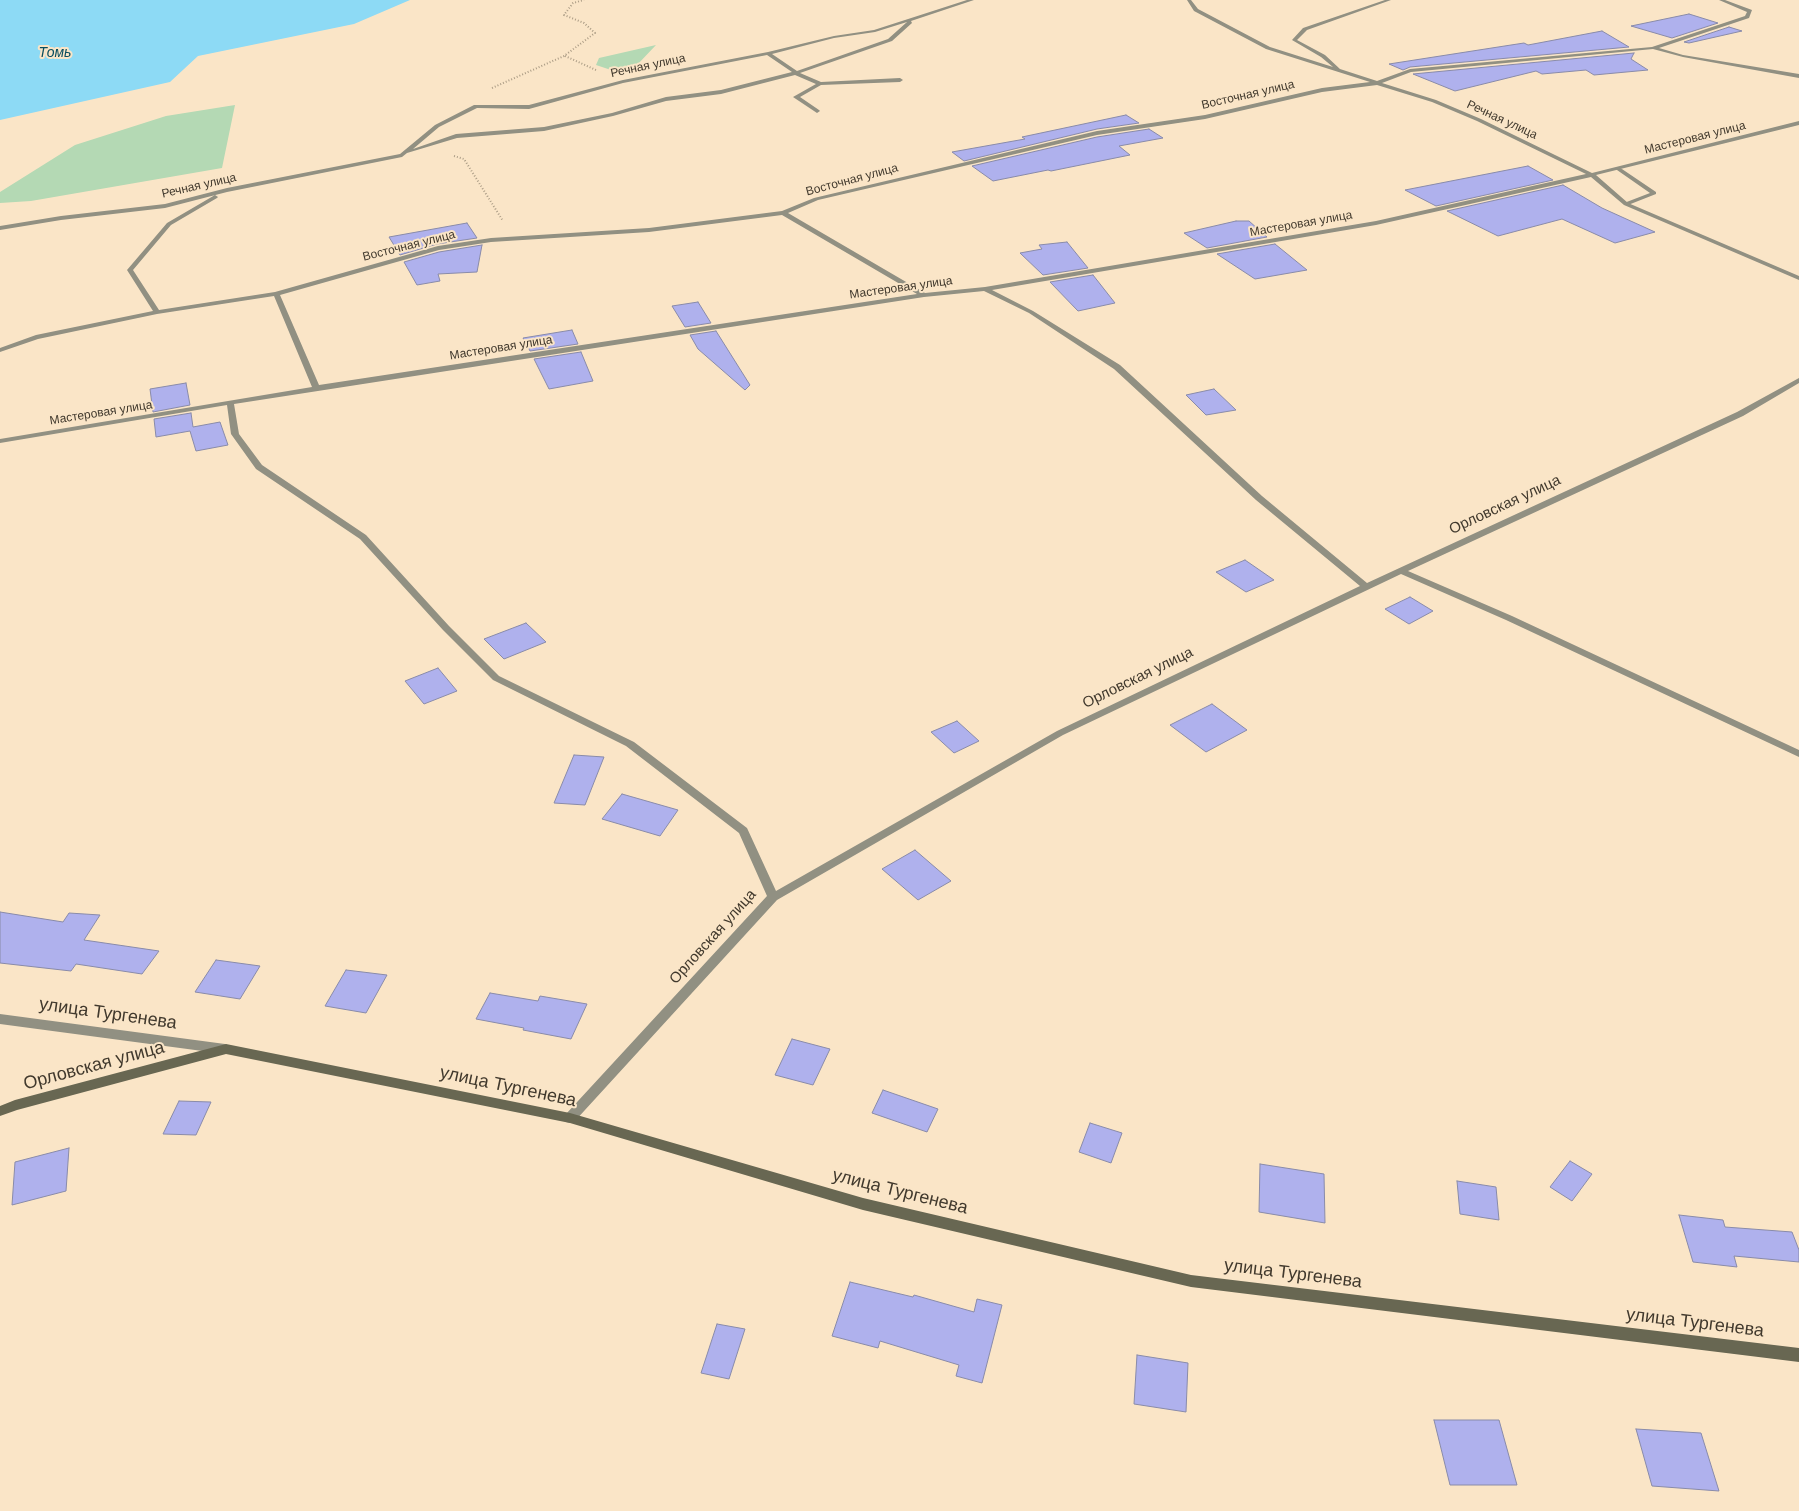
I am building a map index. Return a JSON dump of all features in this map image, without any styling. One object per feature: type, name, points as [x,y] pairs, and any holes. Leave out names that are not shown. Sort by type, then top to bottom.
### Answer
[{"type":"main road","name":"улица Тургенева","points":[[226,1049],[570,1118],[863,1204],[1191,1281],[1799,1355]]},
{"type":"main road","name":"Орловская улица","points":[[0,1111],[14,1105],[226,1049]]},
{"type":"street","name":"Речная улица","points":[[402,155],[437,126],[476,106],[529,108],[623,82],[768,53],[834,37],[875,31],[972,0]]},
{"type":"street","name":"Речная улица","points":[[1189,0],[1196,10],[1268,48],[1434,101],[1479,120],[1592,175],[1626,204],[1799,278]]},
{"type":"street","points":[[1342,73],[1323,56],[1294,40],[1305,29],[1389,0]]},
{"type":"street","points":[[1653,48],[1747,17],[1750,11],[1721,0]]},
{"type":"street","name":"Речная улица","points":[[0,228],[61,218],[165,206],[227,190],[402,155],[456,136],[544,129],[613,114],[666,99],[721,92],[796,73],[890,40],[912,20]]},
{"type":"street","points":[[1653,48],[1683,56],[1799,76]]},
{"type":"street","name":"Восточная улица","points":[[0,350],[36,337],[157,312],[276,294],[438,248],[514,239],[649,230],[783,213],[816,199],[1097,133],[1205,117],[1322,90],[1377,83],[1410,71],[1653,48]]},
{"type":"street","points":[[768,53],[796,73],[820,84]]},
{"type":"street","points":[[817,112],[796,97],[820,84],[900,80]]},
{"type":"street","name":"Мастеровая улица","points":[[0,441],[316,388],[924,295],[985,289],[1376,223],[1619,169],[1799,123]]},
{"type":"street","points":[[1619,169],[1654,193],[1626,204]]},
{"type":"street","points":[[157,312],[130,270],[169,224],[227,190]]},
{"type":"street","points":[[783,213],[924,295]]},
{"type":"street","points":[[985,289],[1032,312],[1117,367],[1259,498],[1366,586]]},
{"type":"street","points":[[276,294],[316,388]]},
{"type":"street","name":"Орловская улица","points":[[570,1118],[772,897],[1060,733],[1366,586],[1740,414],[1799,380]]},
{"type":"street","points":[[230,403],[235,434],[259,467],[363,537],[446,628],[496,678],[630,744],[743,831],[772,897]]},
{"type":"street","points":[[1401,571],[1509,618],[1799,754]]},
{"type":"street","name":"улица Тургенева","points":[[0,1019],[226,1049]]},
{"type":"path","points":[[476,106],[478,96],[499,84],[564,56],[595,33],[584,23],[564,15],[573,3],[584,0]]},
{"type":"path","points":[[423,147],[464,158],[514,239]]},
{"type":"green space","points":[[656,45],[638,64],[614,71],[596,65],[599,58]]},
{"type":"green space","points":[[235,105],[222,168],[31,201],[0,203],[0,192],[75,145],[166,116]]},
{"type":"water","name":"Томь","points":[[0,0],[410,0],[354,24],[198,56],[170,82],[0,120]]},
{"type":"building","points":[[1689,14],[1718,23],[1672,38],[1631,26]]},
{"type":"building","points":[[1729,27],[1742,31],[1689,43],[1684,42]]},
{"type":"building","points":[[1602,31],[1629,47],[1410,67],[1403,70],[1389,64],[1524,43],[1528,45]]},
{"type":"building","points":[[1634,53],[1631,59],[1648,70],[1594,75],[1586,70],[1542,74],[1536,71],[1455,91],[1413,74]]},
{"type":"building","points":[[1126,115],[1139,123],[1097,129],[964,161],[952,152],[1025,139],[1022,137]]},
{"type":"building","points":[[1149,129],[1163,138],[1119,146],[1130,155],[993,181],[972,166],[1097,137]]},
{"type":"building","points":[[1528,166],[1553,180],[1436,206],[1405,190]]},
{"type":"building","points":[[1563,185],[1602,208],[1655,232],[1615,243],[1562,219],[1498,236],[1447,211]]},
{"type":"building","points":[[1236,221],[1249,221],[1267,237],[1207,248],[1184,233]]},
{"type":"building","points":[[467,223],[477,238],[437,244],[400,255],[389,237]]},
{"type":"building","points":[[1067,242],[1088,268],[1043,275],[1020,253],[1042,249],[1039,245]]},
{"type":"building","points":[[1275,244],[1307,270],[1255,279],[1217,254]]},
{"type":"building","points":[[482,245],[477,272],[438,274],[440,281],[417,285],[404,262],[439,252]]},
{"type":"building","points":[[1093,275],[1115,303],[1078,311],[1050,282]]},
{"type":"building","points":[[698,302],[711,323],[685,327],[672,306]]},
{"type":"building","points":[[572,330],[578,344],[530,351],[523,338]]},
{"type":"building","points":[[716,331],[750,385],[745,390],[698,349],[690,335]]},
{"type":"building","points":[[581,352],[593,381],[549,389],[534,359]]},
{"type":"building","points":[[186,383],[190,405],[153,412],[150,389]]},
{"type":"building","points":[[1214,389],[1236,410],[1206,415],[1186,395]]},
{"type":"building","points":[[191,413],[193,427],[220,422],[228,445],[196,451],[190,431],[156,437],[154,419]]},
{"type":"building","points":[[1245,560],[1274,580],[1246,592],[1216,572]]},
{"type":"building","points":[[1410,597],[1433,611],[1409,624],[1385,609]]},
{"type":"building","points":[[526,623],[546,642],[504,659],[484,639]]},
{"type":"building","points":[[438,668],[457,691],[424,704],[405,681]]},
{"type":"building","points":[[1212,704],[1247,730],[1206,752],[1170,725]]},
{"type":"building","points":[[957,721],[979,741],[954,753],[931,732]]},
{"type":"building","points":[[574,755],[604,757],[585,805],[554,803]]},
{"type":"building","points":[[622,794],[678,810],[660,836],[602,819]]},
{"type":"building","points":[[915,850],[951,881],[918,900],[882,869]]},
{"type":"building","points":[[0,912],[63,922],[69,913],[100,915],[84,940],[159,951],[142,974],[76,964],[71,971],[0,963]]},
{"type":"building","points":[[216,960],[260,966],[240,999],[195,992]]},
{"type":"building","points":[[346,970],[387,975],[366,1013],[325,1006]]},
{"type":"building","points":[[490,993],[538,1001],[540,996],[587,1004],[571,1039],[476,1019]]},
{"type":"building","points":[[792,1039],[830,1049],[813,1085],[775,1075]]},
{"type":"building","points":[[883,1090],[938,1109],[927,1132],[872,1113]]},
{"type":"building","points":[[179,1101],[211,1102],[196,1135],[163,1134]]},
{"type":"building","points":[[1090,1123],[1122,1133],[1111,1163],[1079,1152]]},
{"type":"building","points":[[69,1148],[66,1191],[12,1205],[15,1162]]},
{"type":"building","points":[[1570,1161],[1592,1174],[1572,1201],[1550,1187]]},
{"type":"building","points":[[1260,1164],[1324,1174],[1325,1223],[1259,1212]]},
{"type":"building","points":[[1457,1181],[1496,1187],[1499,1220],[1460,1214]]},
{"type":"building","points":[[1679,1215],[1723,1220],[1725,1227],[1792,1232],[1799,1250],[1799,1262],[1734,1256],[1737,1267],[1693,1262]]},
{"type":"building","points":[[850,1282],[913,1297],[914,1295],[974,1312],[977,1299],[1002,1305],[982,1383],[956,1376],[959,1365],[880,1341],[878,1348],[832,1336]]},
{"type":"building","points":[[717,1324],[745,1329],[729,1379],[701,1373]]},
{"type":"building","points":[[1137,1355],[1188,1363],[1186,1412],[1134,1404]]},
{"type":"building","points":[[1434,1420],[1499,1420],[1517,1485],[1450,1485]]},
{"type":"building","points":[[1636,1429],[1701,1433],[1719,1491],[1652,1486]]}]
